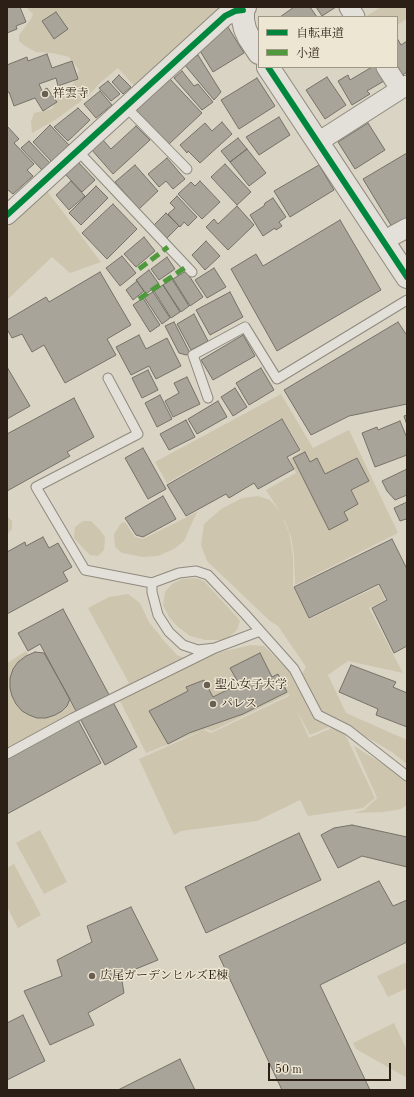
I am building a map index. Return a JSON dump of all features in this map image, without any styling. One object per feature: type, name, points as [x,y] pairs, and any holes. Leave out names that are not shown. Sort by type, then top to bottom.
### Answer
[{"type":"street","points":[[349,7],[354,16]]},
{"type":"street","points":[[7,215],[225,16],[235,11],[244,9],[243,20],[245,29],[258,52]]},
{"type":"street","points":[[269,68],[407,277]]},
{"type":"street","points":[[318,142],[403,87],[387,68]]},
{"type":"street","points":[[383,241],[407,228]]},
{"type":"lane","points":[[126,107],[187,169]]},
{"type":"lane","points":[[78,151],[192,272]]},
{"type":"lane","points":[[208,398],[193,355],[245,327],[277,379],[407,300]]},
{"type":"lane","points":[[108,378],[138,434],[36,487],[85,570],[152,583],[179,573],[196,571],[208,575],[294,669],[318,714],[348,730],[407,776]]},
{"type":"lane","points":[[152,583],[152,592],[158,615],[169,632],[183,645],[198,650],[215,648]]},
{"type":"lane","points":[[7,754],[73,718],[215,648],[260,631]]},
{"type":"shaded area","points":[[26,7],[224,7],[136,88],[118,68],[101,82],[88,96],[55,120],[32,133],[31,121],[34,113],[52,109],[60,93],[72,86],[79,70],[69,57],[52,53],[36,52],[19,41],[19,35],[33,14]]},
{"type":"shaded area","points":[[381,7],[407,7],[407,19],[398,24],[398,16],[367,16]]},
{"type":"shaded area","points":[[47,191],[101,262],[70,273],[52,257],[7,300],[7,228]]},
{"type":"shaded area","points":[[281,394],[313,448],[349,430],[398,533],[295,585],[294,555],[291,537],[283,518],[289,533],[293,556],[293,587],[309,619],[379,586],[385,600],[369,608],[403,673],[348,661],[328,675],[346,713],[407,740],[407,764],[392,752],[327,716],[318,707],[302,674],[306,667],[278,626],[270,621],[207,561],[201,545],[204,524],[221,509],[242,498],[258,496],[270,500],[280,512],[266,490],[296,473],[290,459],[302,451],[282,418],[167,483],[155,462]]},
{"type":"shaded area","points":[[197,512],[184,541],[174,549],[158,556],[142,557],[122,553],[115,547],[114,534],[121,523],[125,522],[135,537],[143,539]]},
{"type":"shaded area","points":[[7,516],[12,521],[12,529],[7,535]]},
{"type":"shaded area","points":[[83,521],[91,521],[105,537],[104,550],[98,556],[90,555],[74,538],[75,527]]},
{"type":"shaded area","points":[[196,578],[204,581],[240,621],[237,630],[228,638],[219,640],[205,640],[190,636],[177,626],[169,617],[163,605],[165,592],[172,584],[182,579]]},
{"type":"shaded area","points":[[128,594],[140,603],[149,622],[165,642],[177,655],[191,661],[251,645],[264,646],[289,671],[315,718],[329,727],[310,735],[296,709],[309,738],[334,727],[344,732],[375,798],[363,808],[308,816],[300,800],[257,821],[181,831],[174,835],[139,759],[204,730],[146,753],[115,691],[129,683],[88,608],[109,597]],"holes":[[[289,694],[289,696],[211,733],[204,730],[206,729],[212,731]]]},
{"type":"shaded area","points":[[26,651],[31,659],[42,654],[76,712],[7,748],[7,663]]},
{"type":"shaded area","points":[[354,746],[397,773],[406,781],[407,805],[401,809],[384,812],[353,813],[364,810],[377,798]]},
{"type":"shaded area","points":[[40,830],[67,882],[44,894],[16,843]]},
{"type":"shaded area","points":[[14,864],[41,915],[18,928],[7,907],[7,868]]},
{"type":"shaded area","points":[[407,962],[407,988],[388,997],[377,976]]},
{"type":"shaded area","points":[[394,1023],[407,1050],[407,1078],[356,1049],[353,1043]]},
{"type":"building","points":[[7,7],[20,7],[26,22],[16,26],[17,29],[7,33]]},
{"type":"building","points":[[294,7],[310,7],[316,16],[281,16]]},
{"type":"building","points":[[316,7],[336,7],[322,16]]},
{"type":"building","points":[[56,12],[68,29],[54,39],[42,21]]},
{"type":"building","points":[[228,27],[244,53],[213,72],[197,46]]},
{"type":"building","points":[[398,40],[401,45],[407,41],[407,72],[401,76],[397,68]]},
{"type":"building","points":[[47,54],[52,68],[72,61],[78,79],[58,86],[56,78],[39,84],[42,91],[47,88],[57,102],[43,111],[35,98],[14,106],[9,92],[7,93],[7,65],[27,57],[28,61]]},
{"type":"building","points":[[198,55],[221,92],[214,100],[184,64]]},
{"type":"building","points":[[370,68],[377,68],[384,81],[367,91],[370,94],[352,105],[338,81],[348,75],[350,80]]},
{"type":"building","points":[[182,71],[194,86],[198,84],[213,102],[202,110],[174,78]]},
{"type":"building","points":[[119,75],[131,87],[123,94],[112,82]]},
{"type":"building","points":[[327,77],[346,105],[325,119],[306,90]]},
{"type":"building","points":[[169,78],[202,113],[169,144],[136,110]]},
{"type":"building","points":[[257,78],[275,106],[239,129],[221,100]]},
{"type":"building","points":[[108,81],[120,94],[111,101],[99,88]]},
{"type":"building","points":[[100,91],[112,105],[96,118],[84,104]]},
{"type":"building","points":[[78,108],[90,120],[68,141],[54,127]]},
{"type":"building","points":[[279,117],[290,135],[259,155],[246,137]]},
{"type":"building","points":[[222,122],[232,134],[200,163],[188,151],[187,153],[180,145],[205,123],[212,131]]},
{"type":"building","points":[[368,123],[385,150],[355,169],[338,142]]},
{"type":"building","points":[[50,125],[69,145],[52,162],[33,142]]},
{"type":"building","points":[[7,126],[19,139],[14,143],[34,164],[27,170],[33,176],[13,194],[8,190],[7,191]]},
{"type":"building","points":[[136,126],[150,140],[113,174],[91,149],[102,139],[111,149]]},
{"type":"building","points":[[238,138],[247,149],[230,162],[221,151]]},
{"type":"building","points":[[29,141],[51,164],[43,171],[21,148]]},
{"type":"building","points":[[247,149],[266,173],[249,186],[230,162]]},
{"type":"building","points":[[407,153],[407,218],[392,227],[363,179]]},
{"type":"building","points":[[167,158],[185,179],[173,189],[166,181],[159,187],[148,174]]},
{"type":"building","points":[[78,162],[95,180],[82,192],[65,174]]},
{"type":"building","points":[[225,164],[251,192],[237,205],[211,177]]},
{"type":"building","points":[[135,165],[158,191],[139,209],[115,182]]},
{"type":"building","points":[[319,165],[334,190],[290,217],[274,191]]},
{"type":"building","points":[[71,181],[85,196],[69,210],[56,195]]},
{"type":"building","points":[[200,181],[220,202],[202,219],[178,194],[191,182],[195,186]]},
{"type":"building","points":[[96,186],[108,198],[81,225],[69,213]]},
{"type":"building","points":[[177,196],[197,217],[188,226],[184,222],[180,227],[168,214],[175,208],[170,203]]},
{"type":"building","points":[[273,198],[286,217],[279,222],[282,226],[276,230],[275,228],[263,236],[250,215]]},
{"type":"building","points":[[113,204],[137,229],[107,259],[82,233]]},
{"type":"building","points":[[237,206],[254,225],[228,250],[206,227],[214,219],[218,224]]},
{"type":"building","points":[[166,213],[179,226],[166,239],[153,226]]},
{"type":"building","points":[[340,220],[381,290],[277,351],[231,269],[256,254],[263,266]]},
{"type":"building","points":[[144,237],[155,251],[136,267],[124,254]]},
{"type":"building","points":[[206,241],[220,256],[205,270],[192,255]]},
{"type":"building","points":[[122,256],[136,273],[120,286],[106,268]]},
{"type":"building","points":[[167,257],[175,269],[159,280],[151,269]]},
{"type":"building","points":[[214,268],[226,287],[207,298],[195,280]]},
{"type":"building","points":[[149,270],[159,284],[146,294],[136,280]]},
{"type":"building","points":[[186,271],[203,297],[190,306],[173,279]]},
{"type":"building","points":[[100,272],[131,325],[107,339],[116,355],[65,383],[44,345],[32,352],[22,334],[12,338],[7,329],[7,320],[46,297],[49,302]]},
{"type":"building","points":[[172,279],[189,306],[181,312],[163,285]]},
{"type":"building","points":[[137,281],[144,291],[133,300],[126,290]]},
{"type":"building","points":[[163,285],[180,312],[171,318],[154,291]]},
{"type":"building","points":[[153,292],[170,318],[162,324],[144,297]]},
{"type":"building","points":[[230,292],[243,317],[210,335],[196,310]]},
{"type":"building","points":[[143,298],[160,325],[150,332],[133,305]]},
{"type":"building","points":[[194,314],[208,341],[191,350],[177,324]]},
{"type":"building","points":[[174,322],[190,353],[186,355],[179,353],[165,326]]},
{"type":"building","points":[[398,322],[406,334],[407,333],[407,404],[349,416],[311,435],[284,390]]},
{"type":"building","points":[[139,335],[146,349],[167,338],[181,366],[156,379],[149,366],[131,375],[116,347]]},
{"type":"building","points":[[243,335],[255,356],[213,380],[201,360]]},
{"type":"building","points":[[7,367],[30,406],[7,419]]},
{"type":"building","points":[[261,368],[274,390],[249,405],[236,383]]},
{"type":"building","points":[[148,370],[158,390],[142,398],[132,378]]},
{"type":"building","points":[[187,377],[200,404],[173,417],[165,401],[179,393],[174,383]]},
{"type":"building","points":[[235,388],[247,407],[233,416],[221,397]]},
{"type":"building","points":[[160,395],[172,419],[157,427],[145,403]]},
{"type":"building","points":[[74,398],[94,437],[67,452],[70,456],[7,491],[7,434]]},
{"type":"building","points":[[218,401],[227,417],[197,434],[188,419]]},
{"type":"building","points":[[407,415],[407,425],[404,416]]},
{"type":"building","points":[[282,419],[300,450],[287,457],[294,469],[258,489],[254,483],[229,498],[226,494],[186,516],[167,485]]},
{"type":"building","points":[[186,420],[195,437],[169,450],[160,434]]},
{"type":"building","points":[[400,421],[407,438],[407,455],[375,467],[362,433],[377,427],[378,430]]},
{"type":"building","points":[[143,448],[166,489],[148,499],[125,458]]},
{"type":"building","points":[[305,452],[310,462],[317,458],[325,474],[357,458],[369,481],[351,490],[358,504],[344,512],[348,520],[329,530],[293,458]]},
{"type":"building","points":[[407,469],[407,495],[395,500],[387,491],[382,481]]},
{"type":"building","points":[[163,496],[176,519],[143,537],[136,535],[125,518]]},
{"type":"building","points":[[407,502],[407,522],[406,519],[400,521],[394,508]]},
{"type":"building","points":[[43,537],[49,548],[58,543],[72,567],[63,572],[68,581],[7,614],[7,552],[25,542],[26,546]]},
{"type":"building","points":[[392,539],[407,569],[407,646],[394,653],[372,608],[387,600],[379,584],[309,618],[294,587]]},
{"type":"building","points":[[63,609],[137,747],[105,765],[40,644],[28,651],[18,633]]},
{"type":"building","points":[[35,652],[44,653],[70,699],[67,706],[62,711],[46,718],[37,718],[22,711],[16,704],[10,688],[10,678],[13,669],[18,662]]},
{"type":"building","name":"パレス","points":[[260,653],[272,677],[278,674],[287,692],[243,714],[189,733],[168,744],[149,711],[188,691],[186,687],[204,680],[213,697],[239,684],[230,668]]},
{"type":"building","points":[[351,665],[396,682],[393,687],[407,693],[407,727],[376,715],[378,709],[339,692]]},
{"type":"building","points":[[78,720],[101,763],[7,814],[7,759]]},
{"type":"building","points":[[352,825],[407,837],[407,867],[362,856],[338,868],[321,835],[334,828]]},
{"type":"building","points":[[299,833],[321,880],[206,933],[185,887]]},
{"type":"building","points":[[379,881],[393,906],[407,900],[407,942],[320,985],[370,1090],[282,1090],[219,956]]},
{"type":"building","name":"広尾ガーデンヒルズE棟","points":[[131,907],[158,960],[121,975],[124,993],[88,1013],[94,1025],[50,1045],[24,991],[62,976],[57,960],[92,942],[87,926]]},
{"type":"building","points":[[23,1015],[45,1061],[7,1080],[7,1023]]},
{"type":"building","points":[[180,1059],[195,1090],[118,1090]]},
{"type":"marked path","points":[[139,269],[168,247]]},
{"type":"marked path","points":[[139,299],[186,267]]},
{"type":"cycle path","points":[[7,215],[225,16],[235,11],[243,10]]},
{"type":"cycle path","points":[[269,68],[407,277]]},
{"type":"place","name":"祥雲寺","points":[[45,94]]},
{"type":"place","name":"聖心女子大学","points":[[207,685]]},
{"type":"place","name":"パレス","points":[[213,704]]},
{"type":"place","name":"広尾ガーデンヒルズE棟","points":[[92,976]]}]
